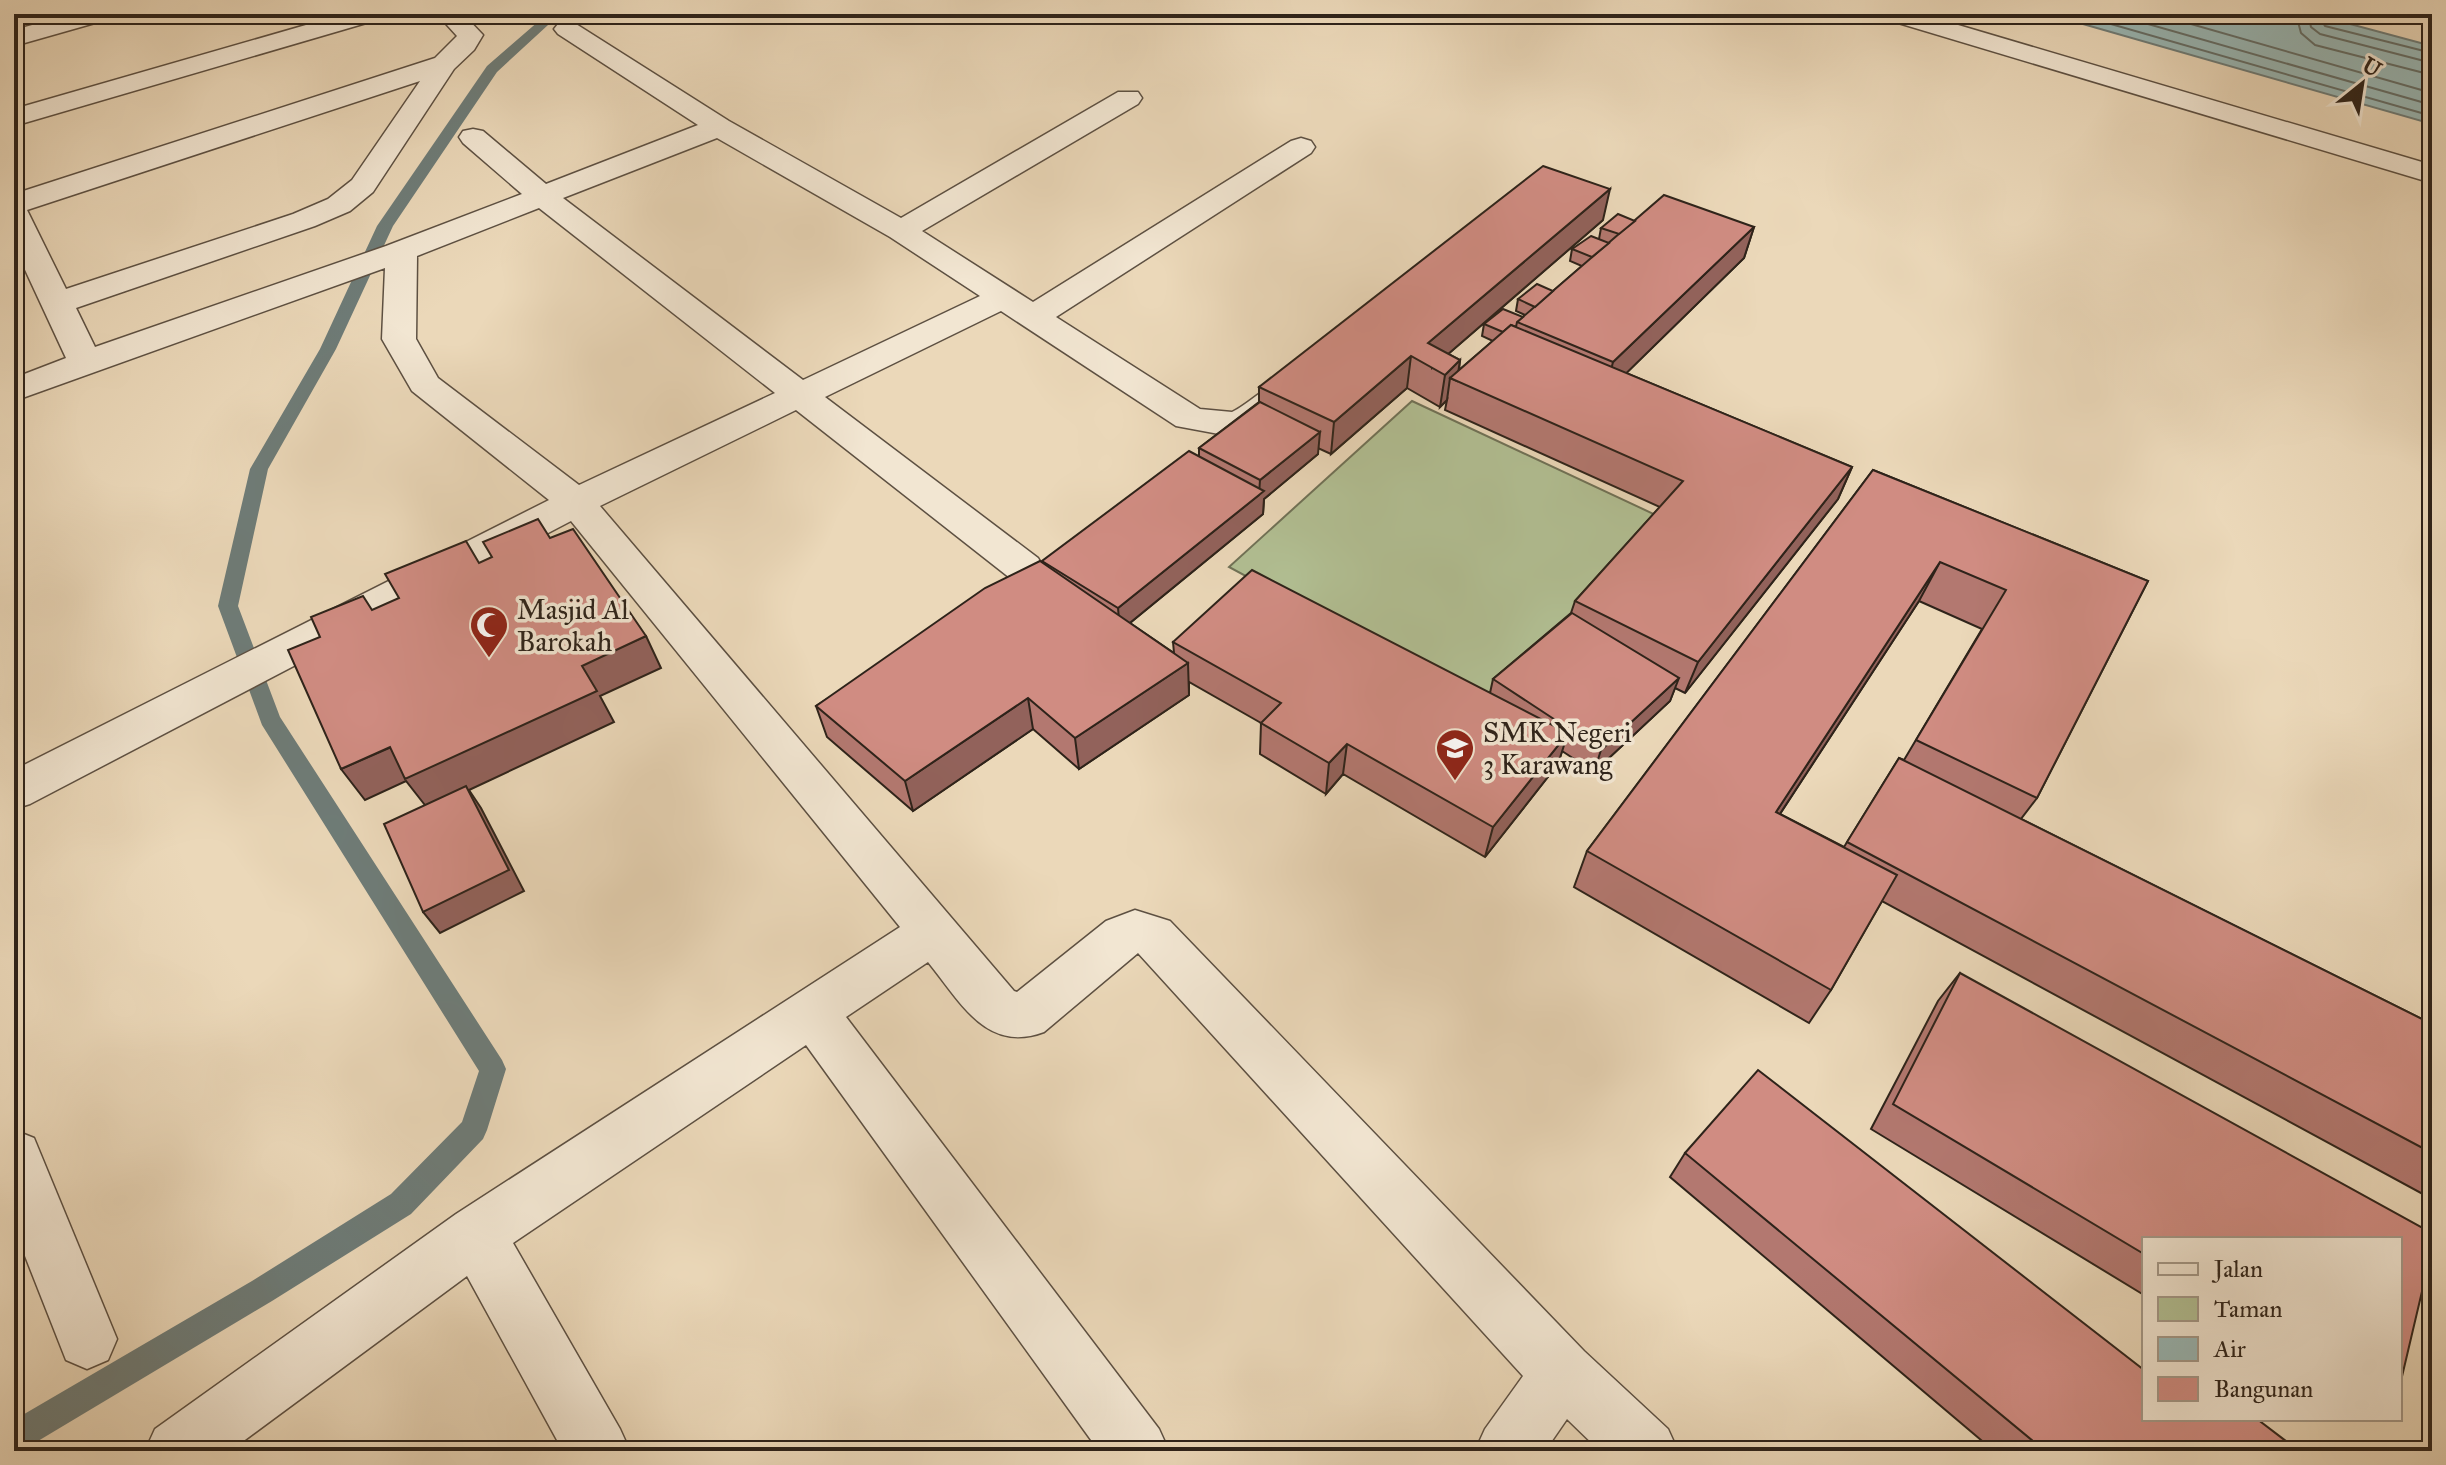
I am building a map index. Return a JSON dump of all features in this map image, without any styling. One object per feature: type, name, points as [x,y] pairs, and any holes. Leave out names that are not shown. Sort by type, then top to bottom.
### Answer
[{"type":"street","points":[[14,38],[100,14]]},
{"type":"street","points":[[14,118],[371,14]]},
{"type":"street","points":[[58,303],[304,220],[339,205],[363,186],[444,64],[465,45],[470,35],[449,14]]},
{"type":"street","points":[[1894,14],[2432,174]]},
{"type":"street","points":[[567,29],[719,127],[901,231],[1189,418],[1218,425],[1251,420],[1309,369]]},
{"type":"street","points":[[14,204],[444,64]]},
{"type":"street","points":[[901,231],[1128,98]]},
{"type":"street","points":[[14,390],[85,362],[399,252],[719,127]]},
{"type":"street","points":[[473,137],[543,197],[1024,568]]},
{"type":"street","points":[[1033,317],[1301,147]]},
{"type":"street","points":[[14,213],[85,362]]},
{"type":"street","points":[[399,252],[399,339],[424,384],[576,502],[996,1007],[1009,1015],[1026,1016],[1123,936],[1135,931],[1153,936],[1562,1373],[1646,1451]]},
{"type":"street","points":[[14,791],[576,502],[1002,298]]},
{"type":"street","points":[[177,1451],[476,1234],[932,932]]},
{"type":"street","points":[[812,1012],[1137,1451]]},
{"type":"street","points":[[14,1157],[87,1339]]},
{"type":"street","points":[[476,1234],[598,1451]]},
{"type":"street","points":[[1507,1451],[1562,1373]]},
{"type":"green space","points":[[1412,401],[1660,517],[1559,634],[1483,703],[1229,567]]},
{"type":"water","points":[[2048,14],[2313,14],[2432,46],[2432,124]]},
{"type":"building","points":[[1543,166],[1610,189],[1428,343],[1460,360],[1445,375],[1411,356],[1334,422],[1259,387]]},
{"type":"building","points":[[1664,195],[1754,227],[1613,362],[1517,322]]},
{"type":"building","points":[[1618,214],[1635,221],[1619,234],[1601,228]]},
{"type":"building","points":[[1591,236],[1609,243],[1592,257],[1572,249]]},
{"type":"building","points":[[1537,284],[1553,291],[1535,307],[1518,299]]},
{"type":"building","points":[[1503,309],[1523,317],[1516,327],[1511,325],[1503,332],[1484,324]]},
{"type":"building","points":[[1511,325],[1852,467],[1698,662],[1575,601],[1683,481],[1450,378]]},
{"type":"building","points":[[1260,402],[1320,432],[1260,480],[1199,448]]},
{"type":"building","points":[[1189,451],[1264,491],[1118,608],[1042,561]]},
{"type":"building","points":[[1873,470],[2148,581],[2037,798],[1916,740],[2006,590],[1940,562],[1776,812],[1897,875],[1831,990],[1587,851]]},
{"type":"building","points":[[538,519],[550,538],[573,529],[646,636],[582,666],[597,691],[405,779],[390,747],[341,769],[288,650],[320,637],[311,617],[363,596],[372,610],[399,598],[385,574],[466,541],[479,563],[492,557],[483,542]]},
{"type":"building","points":[[1040,561],[1188,663],[1075,738],[1028,698],[905,781],[816,706],[985,588]]},
{"type":"building","points":[[1252,570],[1568,733],[1493,827],[1347,744],[1329,763],[1261,723],[1281,703],[1173,642]]},
{"type":"building","points":[[1572,613],[1679,678],[1601,750],[1493,679]]},
{"type":"building","points":[[1899,758],[2432,1024],[2432,1153],[1847,842]]},
{"type":"building","points":[[466,786],[509,870],[423,912],[384,824]]},
{"type":"building","points":[[1960,973],[2432,1233],[2432,1249],[2402,1376],[2402,1237],[2142,1237],[2142,1253],[1893,1104]]},
{"type":"building","points":[[1758,1070],[2142,1368],[2142,1421],[2260,1421],[2299,1451],[2045,1451],[1685,1153]]},
{"type":"waterway","points":[[14,1443],[22,1433],[262,1291],[401,1204],[473,1130],[493,1069],[270,719],[228,606],[259,469],[328,349],[385,226],[492,69],[554,14]]},
{"type":"place","name":"Masjid Al Barokah","points":[[489,659]]},
{"type":"place","name":"SMK Negeri 3 Karawang","points":[[1455,782]]}]
